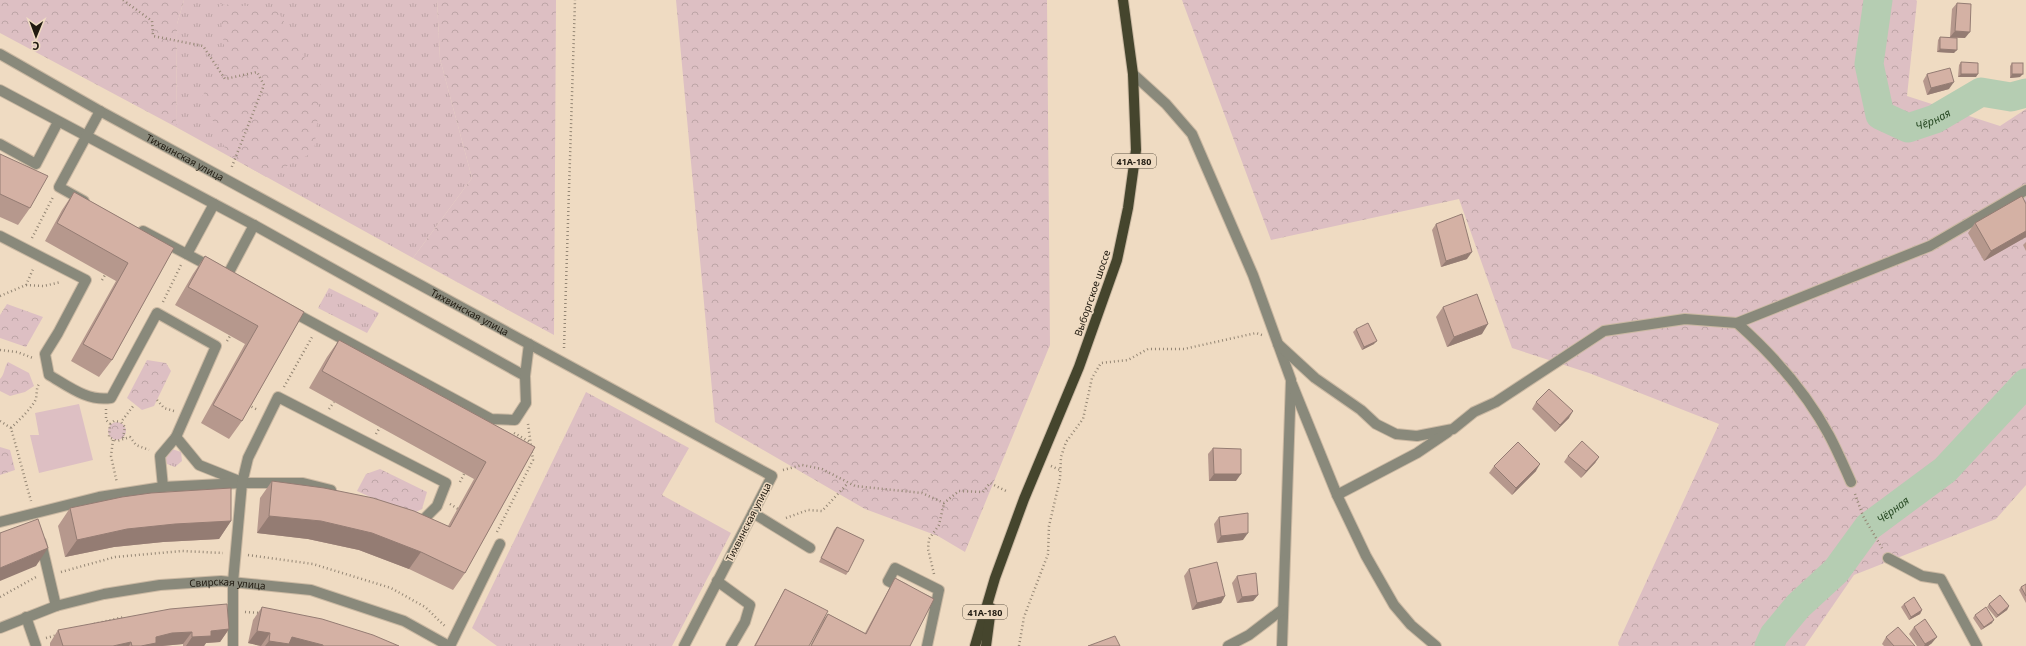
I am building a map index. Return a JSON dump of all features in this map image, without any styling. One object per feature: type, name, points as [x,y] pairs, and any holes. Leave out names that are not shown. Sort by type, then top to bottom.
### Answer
[{"type":"main road","name":"Выборгское шоссе","points":[[975,646],[995,578],[1024,499],[1079,366],[1117,260],[1128,208],[1136,150],[1133,74],[1123,0]]},
{"type":"main road","name":"Выборгское шоссе","points":[[986,646],[995,578]]},
{"type":"street","name":"Тихвинская улица","points":[[0,54],[100,111],[226,178],[772,476],[684,646]]},
{"type":"street","points":[[1133,74],[1166,104],[1192,134],[1253,276],[1291,380],[1337,495],[1366,556],[1394,606],[1411,625],[1436,646]]},
{"type":"street","points":[[0,90],[254,225],[525,376]]},
{"type":"street","points":[[93,205],[58,187],[100,111]]},
{"type":"street","points":[[0,144],[36,164],[58,122]]},
{"type":"street","points":[[1337,495],[1417,453],[1453,429],[1474,412],[1496,402],[1604,331],[1685,319],[1737,323],[1930,246],[2026,190]]},
{"type":"street","points":[[187,254],[214,204]]},
{"type":"street","points":[[227,276],[254,225]]},
{"type":"street","points":[[134,226],[240,283]]},
{"type":"street","points":[[0,236],[39,254],[86,280],[46,354],[48,375],[80,394],[103,399],[111,398],[157,313],[216,346],[176,437],[160,456],[162,487]]},
{"type":"street","points":[[280,305],[490,419],[515,420],[526,404],[525,376],[529,344]]},
{"type":"street","points":[[1737,323],[1767,350],[1798,387],[1829,434],[1851,482]]},
{"type":"street","points":[[1278,344],[1315,378],[1361,410],[1376,424],[1396,434],[1417,436],[1453,429]]},
{"type":"street","points":[[1282,646],[1291,380]]},
{"type":"street","points":[[233,646],[234,582],[242,483],[248,458],[278,397],[446,483],[437,506],[420,523],[407,518]]},
{"type":"street","points":[[176,437],[199,465],[242,483]]},
{"type":"street","points":[[0,522],[36,521],[99,497],[162,487],[242,483],[303,483],[338,492]]},
{"type":"street","points":[[753,513],[810,548]]},
{"type":"street","points":[[36,521],[56,606]]},
{"type":"street","points":[[449,646],[500,544]]},
{"type":"street","points":[[1888,558],[1922,576],[1941,579],[1978,646]]},
{"type":"street","points":[[927,646],[936,605],[939,590],[895,568],[888,581],[936,605]]},
{"type":"street","name":"Свирская улица","points":[[0,628],[56,606],[104,594],[160,585],[221,581],[311,590],[404,621],[449,646]]},
{"type":"street","points":[[718,581],[750,605],[745,622],[731,646]]},
{"type":"street","points":[[1228,646],[1249,635],[1283,609]]},
{"type":"street","points":[[26,617],[35,644]]},
{"type":"path","points":[[123,0],[152,21],[154,36],[203,46],[225,79],[257,72],[264,85],[226,178]]},
{"type":"path","points":[[564,353],[575,0]]},
{"type":"path","points":[[27,248],[58,187]]},
{"type":"path","points":[[26,285],[39,254]]},
{"type":"path","points":[[157,313],[187,254]]},
{"type":"path","points":[[0,296],[26,285],[44,286],[55,284],[76,274]]},
{"type":"path","points":[[102,280],[105,274]]},
{"type":"path","points":[[278,397],[319,326]]},
{"type":"path","points":[[1019,646],[1024,617],[1048,554],[1049,526],[1060,479],[1061,457],[1066,442],[1083,419],[1092,378],[1101,363],[1128,360],[1148,349],[1184,349],[1256,333],[1269,336],[1278,344]]},
{"type":"path","points":[[0,350],[18,352],[47,363]]},
{"type":"path","points":[[11,428],[31,408],[36,399],[38,385],[48,375]]},
{"type":"path","points":[[103,399],[106,409],[106,420],[110,424],[109,437],[117,441],[130,437],[136,445],[160,456]]},
{"type":"path","points":[[157,400],[164,408],[180,413]]},
{"type":"path","points":[[329,409],[334,402]]},
{"type":"path","points":[[121,422],[134,405]]},
{"type":"path","points":[[248,405],[258,410]]},
{"type":"path","points":[[0,421],[11,428],[36,521]]},
{"type":"path","points":[[110,424],[114,422],[121,422]]},
{"type":"path","points":[[121,422],[125,427],[123,438]]},
{"type":"path","points":[[376,435],[380,427]]},
{"type":"path","points":[[113,440],[111,456],[120,494]]},
{"type":"path","points":[[531,442],[533,460]]},
{"type":"path","points":[[772,476],[782,470],[802,465],[822,469],[855,486],[922,493],[944,503]]},
{"type":"path","points":[[460,482],[464,474]]},
{"type":"path","points":[[1851,482],[1863,516],[1874,536]]},
{"type":"path","points":[[768,523],[808,510],[822,511],[848,483]]},
{"type":"path","points":[[939,590],[928,549],[929,538],[939,525],[944,503],[959,491],[983,492],[990,483],[1008,492]]},
{"type":"path","points":[[448,503],[458,509]]},
{"type":"path","points":[[233,610],[260,614]]},
{"type":"path","points":[[86,626],[132,616]]},
{"type":"path","points":[[35,644],[64,632]]},
{"type":"green space","points":[[0,0],[184,0],[177,24],[176,127],[0,33]]},
{"type":"green space","points":[[184,0],[437,0],[440,59],[472,178],[413,258],[176,127],[177,24]]},
{"type":"green space","points":[[437,0],[556,0],[554,335],[413,258],[472,178],[440,59]]},
{"type":"green space","points":[[676,0],[1047,0],[1050,345],[965,552],[938,536],[865,509],[715,422]]},
{"type":"green space","points":[[1182,0],[1916,0],[1907,96],[2000,126],[2026,109],[2026,485],[1996,519],[1854,575],[1805,646],[1619,646],[1618,643],[1719,424],[1589,373],[1512,348],[1459,199],[1271,240]]},
{"type":"green space","points":[[219,4],[276,8],[321,86],[314,152],[266,177],[228,155],[202,97],[225,53]]},
{"type":"green space","points":[[329,288],[379,313],[367,333],[318,308]]},
{"type":"green space","points":[[7,304],[43,317],[26,347],[0,338],[0,315]]},
{"type":"green space","points":[[147,360],[166,363],[171,371],[154,406],[142,410],[127,398]]},
{"type":"green space","points":[[8,362],[29,373],[34,386],[25,392],[10,396],[0,391],[0,379]]},
{"type":"green space","points":[[586,392],[689,448],[662,495],[731,533],[672,646],[497,646],[472,628]]},
{"type":"green space","points":[[79,404],[93,460],[39,473],[30,435],[39,435],[35,413]]},
{"type":"green space","points":[[117,422],[123,425],[126,431],[123,437],[117,440],[111,437],[108,431],[111,425]]},
{"type":"green space","points":[[0,447],[10,450],[15,470],[0,475]]},
{"type":"green space","points":[[172,449],[181,452],[182,461],[175,467],[167,464],[165,455]]},
{"type":"green space","points":[[380,469],[427,492],[422,509],[410,515],[357,491],[366,474]]},
{"type":"building","points":[[1957,3],[1971,4],[1970,32],[1955,31]]},
{"type":"building","points":[[1940,37],[1957,38],[1957,50],[1940,49]]},
{"type":"building","points":[[1961,62],[1978,63],[1978,74],[1961,74]]},
{"type":"building","points":[[2012,63],[2023,63],[2023,74],[2012,74]]},
{"type":"building","points":[[1950,68],[1954,82],[1931,88],[1927,74]]},
{"type":"building","points":[[0,154],[48,176],[30,208],[0,194]]},
{"type":"building","points":[[74,192],[174,248],[112,360],[83,344],[128,263],[57,223]]},
{"type":"building","points":[[2022,196],[2026,204],[2026,231],[1991,251],[1975,223]]},
{"type":"building","points":[[1462,214],[1472,252],[1446,261],[1436,224]]},
{"type":"building","points":[[205,256],[304,312],[242,421],[213,405],[258,326],[188,287]]},
{"type":"building","points":[[1477,294],[1488,324],[1454,337],[1443,307]]},
{"type":"building","points":[[1368,323],[1377,341],[1364,347],[1356,329]]},
{"type":"building","points":[[339,340],[535,447],[465,573],[421,552],[372,533],[321,521],[269,516],[272,481],[324,488],[373,498],[414,511],[450,527],[486,462],[322,371]]},
{"type":"building","points":[[1549,389],[1573,411],[1560,425],[1536,402]]},
{"type":"building","points":[[1582,441],[1599,457],[1586,471],[1568,456]]},
{"type":"building","points":[[1518,442],[1540,464],[1516,488],[1494,466]]},
{"type":"building","points":[[1213,448],[1241,449],[1241,474],[1214,474]]},
{"type":"building","points":[[231,488],[231,521],[175,524],[127,529],[77,540],[70,508],[122,497],[151,493]]},
{"type":"building","points":[[1248,513],[1248,533],[1221,536],[1219,517]]},
{"type":"building","points":[[38,519],[48,548],[0,568],[0,533]]},
{"type":"building","points":[[837,527],[864,540],[848,572],[821,558]]},
{"type":"building","points":[[1217,562],[1225,596],[1197,603],[1189,569]]},
{"type":"building","points":[[1256,573],[1258,595],[1242,597],[1237,576]]},
{"type":"building","points":[[895,578],[934,599],[910,646],[811,646],[828,614],[866,634]]},
{"type":"building","points":[[2026,584],[2026,596],[2021,587]]},
{"type":"building","points":[[785,589],[828,611],[809,646],[755,646]]},
{"type":"building","points":[[2000,595],[2009,606],[1998,615],[1989,604]]},
{"type":"building","points":[[1914,597],[1922,610],[1911,617],[1904,604]]},
{"type":"building","points":[[227,604],[229,629],[211,631],[211,636],[192,637],[192,632],[172,633],[156,637],[156,643],[141,646],[132,646],[131,642],[113,646],[63,646],[58,630],[170,609]]},
{"type":"building","points":[[262,607],[322,619],[373,635],[399,646],[323,646],[292,637],[289,644],[269,641],[270,633],[257,631]]},
{"type":"building","points":[[1986,607],[1994,620],[1984,627],[1975,615]]},
{"type":"building","points":[[1925,619],[1937,637],[1925,644],[1914,627]]},
{"type":"building","points":[[1898,627],[1915,646],[1894,646],[1886,637]]},
{"type":"building","points":[[1115,636],[1120,646],[1088,646]]},
{"type":"waterway","name":"Чёрная","points":[[1878,0],[1869,64],[1880,115],[1908,128],[1935,119],[1981,92],[2011,97],[2026,93]]},
{"type":"waterway","name":"Чёрная","points":[[1769,646],[1774,635],[1798,606],[1836,571],[1868,527],[1945,470],[2026,383]]}]
